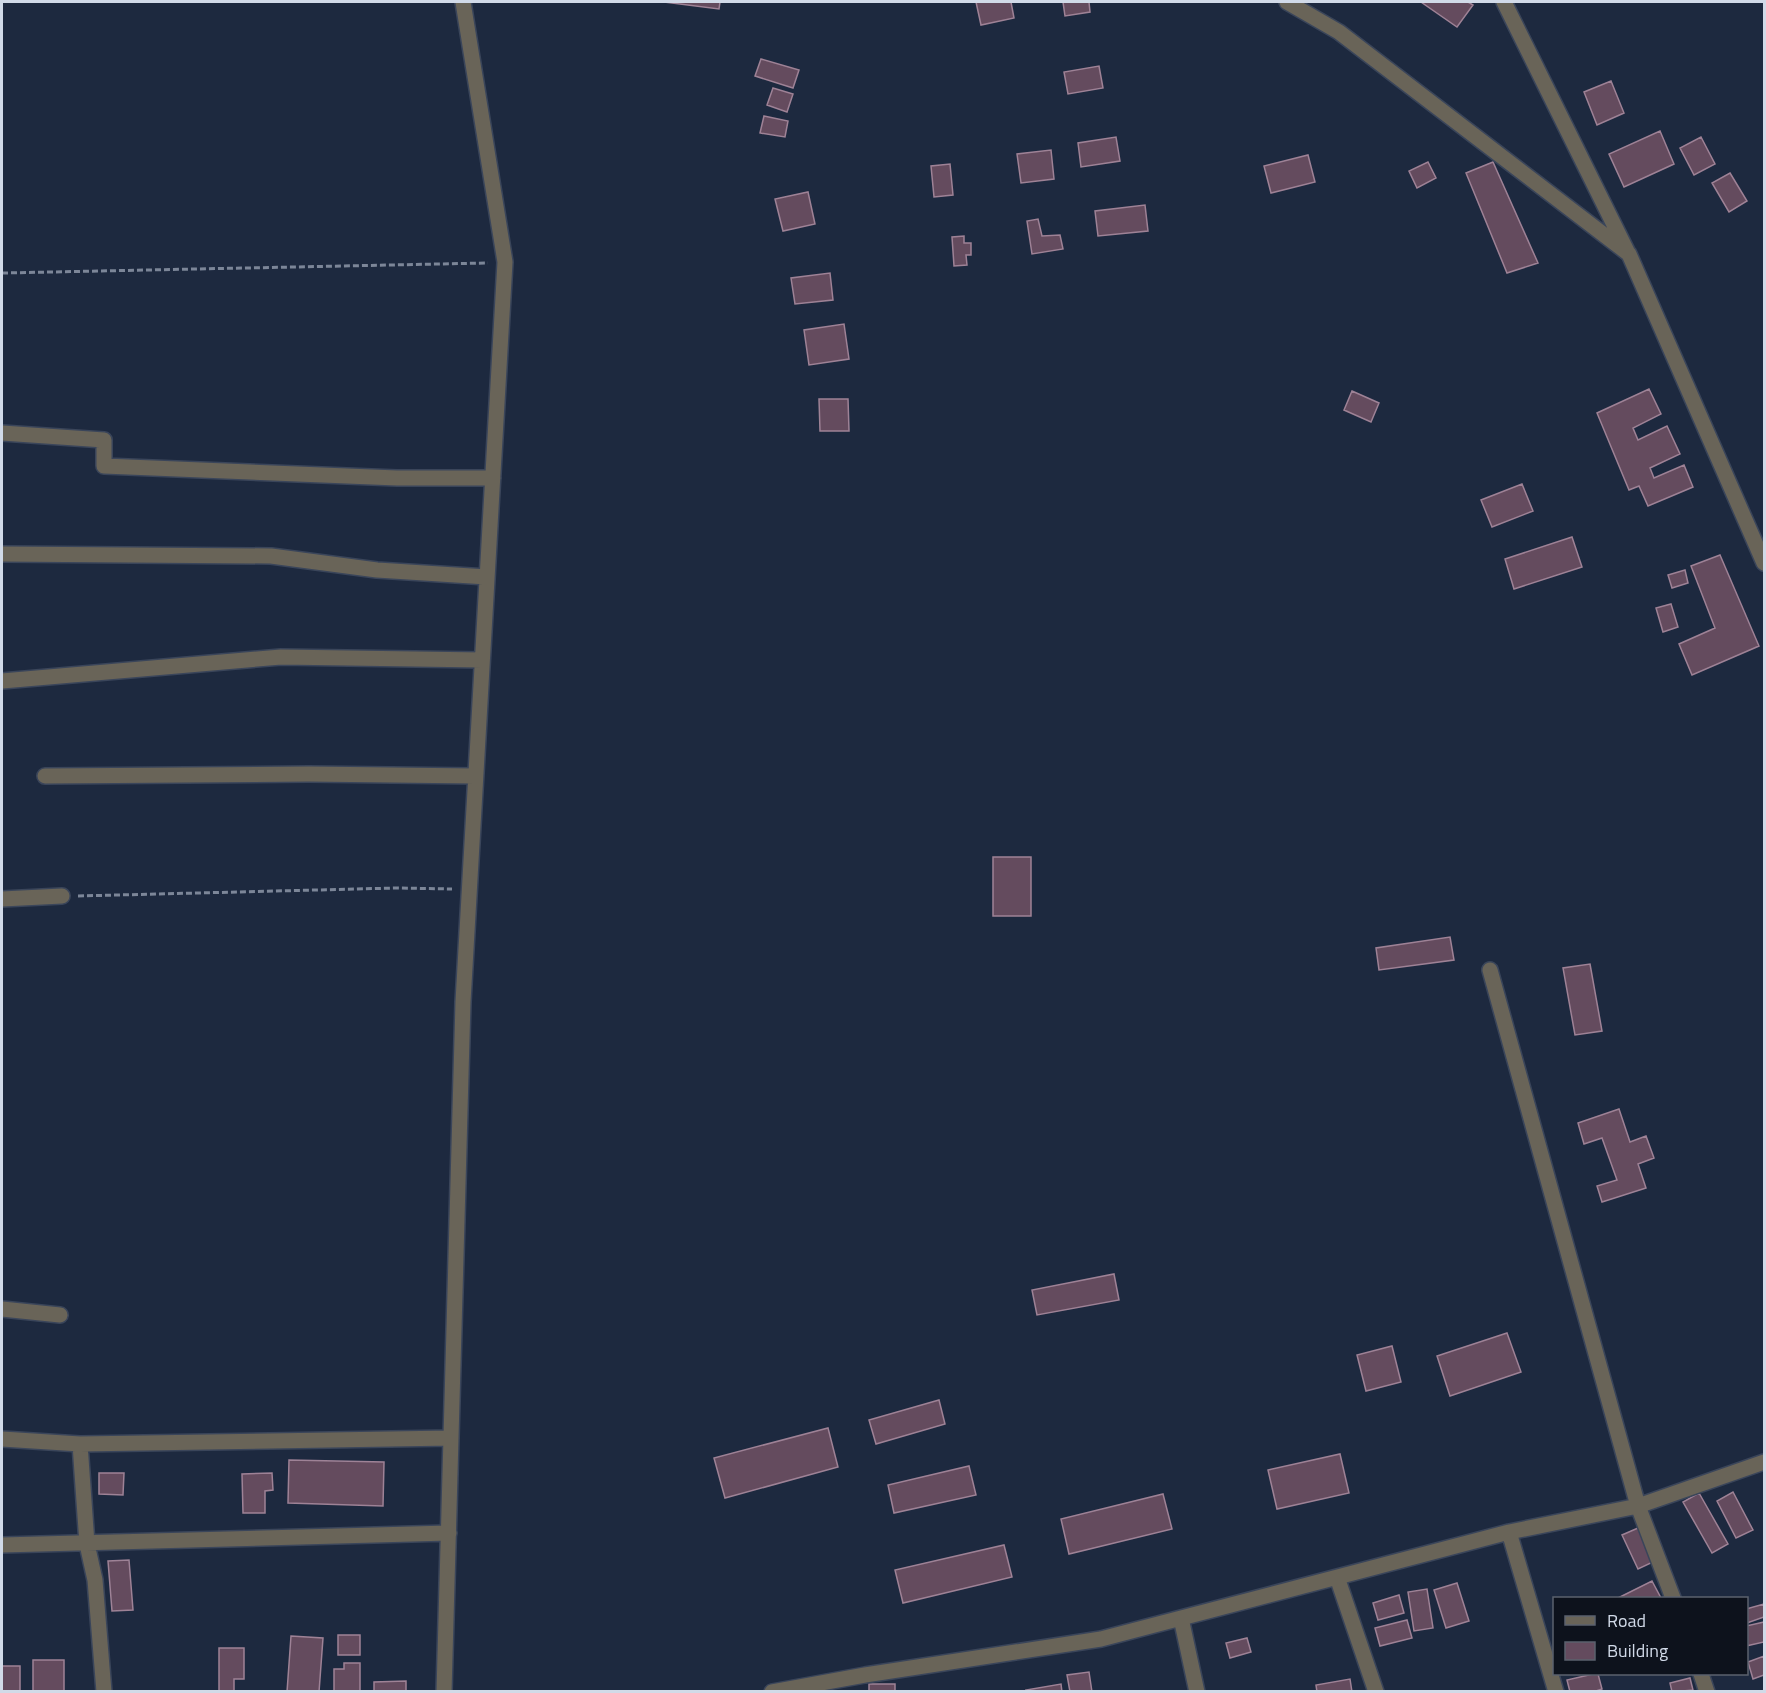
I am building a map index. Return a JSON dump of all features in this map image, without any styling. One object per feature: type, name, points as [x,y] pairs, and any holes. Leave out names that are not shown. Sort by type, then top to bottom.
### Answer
[{"type":"street","points":[[444,1692],[463,1002],[505,262],[462,2]]},
{"type":"street","points":[[1287,2],[1339,32],[1629,254]]},
{"type":"street","points":[[1504,2],[1629,254],[1764,563]]},
{"type":"street","points":[[2,433],[104,440],[105,466],[397,478],[492,478]]},
{"type":"street","points":[[2,554],[271,556],[377,570],[487,577]]},
{"type":"street","points":[[2,681],[281,657],[482,660]]},
{"type":"street","points":[[45,776],[309,774],[476,776]]},
{"type":"street","points":[[2,899],[63,896]]},
{"type":"street","points":[[1490,970],[1638,1506],[1671,1597]]},
{"type":"street","points":[[2,1309],[60,1315]]},
{"type":"street","points":[[2,1439],[80,1444],[451,1438]]},
{"type":"street","points":[[80,1444],[87,1544],[95,1580],[104,1692]]},
{"type":"street","points":[[772,1692],[877,1673],[1101,1639],[1509,1532],[1638,1506],[1764,1462]]},
{"type":"street","points":[[1509,1532],[1556,1692]]},
{"type":"street","points":[[2,1545],[448,1533]]},
{"type":"street","points":[[1337,1577],[1376,1692]]},
{"type":"street","points":[[1181,1618],[1197,1692]]},
{"type":"street","points":[[1701,1675],[1707,1692]]},
{"type":"path","points":[[2,273],[505,262]]},
{"type":"path","points":[[63,896],[396,888],[469,889]]},
{"type":"building","points":[[664,2],[720,2],[719,9]]},
{"type":"building","points":[[976,2],[1011,2],[1014,18],[981,25]]},
{"type":"building","points":[[1063,2],[1089,2],[1090,12],[1065,16]]},
{"type":"building","points":[[1421,2],[1468,2],[1473,5],[1457,27]]},
{"type":"building","points":[[761,59],[799,70],[793,88],[755,76]]},
{"type":"building","points":[[1099,66],[1103,88],[1068,94],[1064,72]]},
{"type":"building","points":[[1611,81],[1624,113],[1597,125],[1584,92]]},
{"type":"building","points":[[773,88],[793,94],[787,112],[767,105]]},
{"type":"building","points":[[764,116],[788,121],[785,137],[760,133]]},
{"type":"building","points":[[1660,131],[1674,164],[1624,187],[1609,154]]},
{"type":"building","points":[[1116,137],[1120,161],[1081,167],[1078,143]]},
{"type":"building","points":[[1701,137],[1715,164],[1694,175],[1680,148]]},
{"type":"building","points":[[1051,150],[1054,179],[1021,183],[1017,154]]},
{"type":"building","points":[[1308,155],[1315,182],[1271,193],[1264,166]]},
{"type":"building","points":[[1428,162],[1436,178],[1417,188],[1409,171]]},
{"type":"building","points":[[1493,162],[1538,263],[1507,273],[1466,173]]},
{"type":"building","points":[[950,164],[953,195],[934,197],[931,166]]},
{"type":"building","points":[[1730,173],[1747,201],[1729,212],[1712,183]]},
{"type":"building","points":[[808,192],[815,224],[783,231],[775,199]]},
{"type":"building","points":[[1145,205],[1148,231],[1098,236],[1095,211]]},
{"type":"building","points":[[1038,219],[1042,236],[1060,235],[1063,249],[1032,254],[1027,221]]},
{"type":"building","points":[[964,236],[964,243],[971,243],[971,255],[966,255],[967,265],[954,266],[952,237]]},
{"type":"building","points":[[830,273],[833,300],[795,304],[791,278]]},
{"type":"building","points":[[844,324],[849,359],[809,365],[804,330]]},
{"type":"building","points":[[1649,389],[1661,414],[1633,428],[1638,440],[1667,426],[1680,454],[1650,468],[1654,478],[1684,465],[1693,487],[1648,506],[1639,486],[1629,490],[1597,413]]},
{"type":"building","points":[[1352,391],[1379,403],[1371,422],[1344,410]]},
{"type":"building","points":[[819,399],[848,399],[849,431],[820,431]]},
{"type":"building","points":[[1522,484],[1533,511],[1492,527],[1481,500]]},
{"type":"building","points":[[1572,537],[1582,567],[1514,589],[1505,559]]},
{"type":"building","points":[[1720,555],[1759,646],[1692,675],[1679,644],[1715,628],[1691,566]]},
{"type":"building","points":[[1685,570],[1688,583],[1672,588],[1668,575]]},
{"type":"building","points":[[1671,604],[1678,627],[1663,632],[1656,608]]},
{"type":"building","points":[[993,857],[1031,857],[1031,916],[993,916]]},
{"type":"building","points":[[1450,937],[1454,960],[1379,970],[1376,948]]},
{"type":"building","points":[[1590,964],[1602,1031],[1575,1035],[1563,968]]},
{"type":"building","points":[[1619,1109],[1630,1142],[1646,1136],[1654,1158],[1638,1164],[1646,1188],[1602,1202],[1597,1186],[1617,1180],[1602,1138],[1584,1144],[1578,1123]]},
{"type":"building","points":[[1114,1274],[1119,1300],[1037,1315],[1032,1290]]},
{"type":"building","points":[[1507,1333],[1521,1372],[1450,1396],[1437,1356]]},
{"type":"building","points":[[1392,1346],[1401,1382],[1366,1391],[1357,1355]]},
{"type":"building","points":[[939,1400],[945,1424],[876,1444],[869,1420]]},
{"type":"building","points":[[828,1428],[838,1467],[725,1498],[714,1458]]},
{"type":"building","points":[[1340,1454],[1349,1493],[1277,1509],[1268,1470]]},
{"type":"building","points":[[289,1460],[384,1462],[383,1506],[288,1503]]},
{"type":"building","points":[[969,1466],[976,1495],[894,1513],[888,1485]]},
{"type":"building","points":[[99,1473],[124,1473],[123,1495],[99,1494]]},
{"type":"building","points":[[272,1473],[273,1490],[265,1491],[265,1513],[243,1513],[242,1474]]},
{"type":"building","points":[[1733,1492],[1753,1530],[1736,1538],[1717,1501]]},
{"type":"building","points":[[1699,1493],[1728,1544],[1712,1553],[1683,1502]]},
{"type":"building","points":[[1163,1494],[1172,1529],[1069,1554],[1061,1519]]},
{"type":"building","points":[[1638,1528],[1653,1562],[1638,1569],[1622,1535]]},
{"type":"building","points":[[1004,1545],[1012,1577],[903,1603],[895,1570]]},
{"type":"building","points":[[129,1560],[133,1610],[112,1611],[108,1561]]},
{"type":"building","points":[[1652,1581],[1660,1597],[1620,1597]]},
{"type":"building","points":[[1457,1583],[1469,1621],[1446,1628],[1434,1590]]},
{"type":"building","points":[[1427,1589],[1433,1628],[1414,1631],[1408,1592]]},
{"type":"building","points":[[1399,1595],[1404,1613],[1378,1620],[1373,1603]]},
{"type":"building","points":[[1764,1604],[1764,1617],[1748,1623],[1748,1608]]},
{"type":"building","points":[[1407,1620],[1412,1638],[1380,1646],[1375,1628]]},
{"type":"building","points":[[1764,1622],[1764,1642],[1748,1646],[1748,1626]]},
{"type":"building","points":[[338,1635],[360,1635],[360,1655],[338,1655]]},
{"type":"building","points":[[291,1636],[323,1638],[319,1692],[287,1692]]},
{"type":"building","points":[[1247,1638],[1251,1652],[1230,1658],[1226,1643]]},
{"type":"building","points":[[219,1648],[244,1648],[244,1679],[234,1679],[234,1692],[219,1692]]},
{"type":"building","points":[[1764,1656],[1764,1675],[1753,1679],[1748,1662]]},
{"type":"building","points":[[33,1660],[64,1660],[64,1692],[33,1692]]},
{"type":"building","points":[[344,1663],[360,1663],[360,1692],[334,1692],[334,1669],[344,1669]]},
{"type":"building","points":[[2,1666],[20,1666],[20,1692],[2,1692]]},
{"type":"building","points":[[1089,1672],[1092,1692],[1070,1692],[1067,1675]]},
{"type":"building","points":[[1598,1675],[1602,1689],[1593,1692],[1570,1692],[1567,1680]]},
{"type":"building","points":[[1690,1678],[1693,1690],[1672,1692],[1670,1683]]},
{"type":"building","points":[[1350,1679],[1352,1692],[1317,1692],[1316,1685]]},
{"type":"building","points":[[406,1681],[406,1692],[374,1692],[374,1682]]},
{"type":"building","points":[[869,1684],[895,1684],[895,1692],[869,1692]]},
{"type":"building","points":[[1061,1684],[1062,1692],[1027,1692],[1026,1690]]}]
